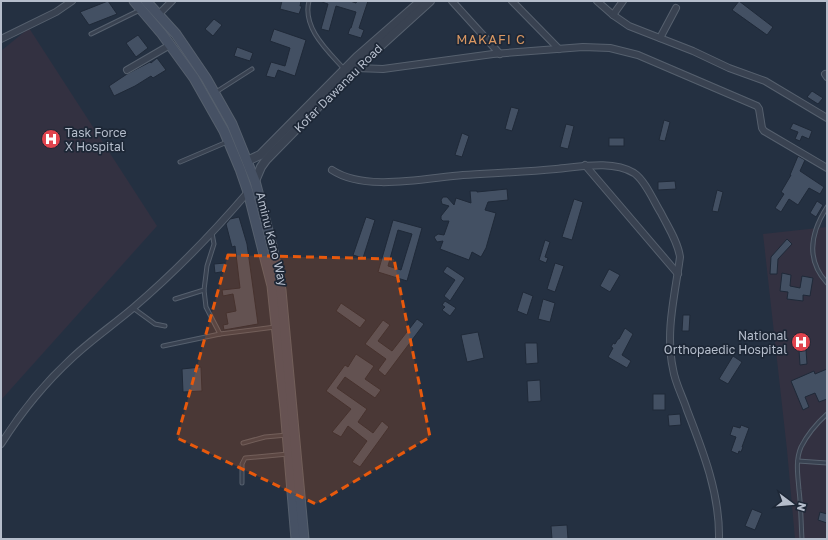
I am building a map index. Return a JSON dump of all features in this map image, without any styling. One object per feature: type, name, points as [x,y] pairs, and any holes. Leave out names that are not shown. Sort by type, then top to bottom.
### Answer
[{"type":"main road","name":"Aminu Kano Way","points":[[134,1],[144,5],[158,15],[184,45],[215,93],[232,124],[255,181],[272,246],[281,290],[289,408],[287,435],[288,454],[296,539]]},
{"type":"main road","name":"Aminu Kano Way","points":[[144,5],[194,78],[229,141],[248,192],[272,286],[276,327],[289,408],[304,539]]},
{"type":"main road","points":[[173,49],[184,45]]},
{"type":"street","points":[[1,39],[56,12],[72,1]]},
{"type":"street","points":[[158,15],[172,1]]},
{"type":"street","name":"Kofar Dawanau Road","points":[[247,161],[260,155],[345,70],[421,1]]},
{"type":"street","name":"Kofar Dawanau Road","points":[[255,181],[266,160],[356,68],[430,1]]},
{"type":"street","points":[[452,1],[500,54]]},
{"type":"street","points":[[512,1],[559,49]]},
{"type":"street","points":[[597,1],[629,26],[765,81],[827,118]]},
{"type":"street","points":[[613,15],[624,1]]},
{"type":"street","points":[[660,38],[676,8]]},
{"type":"street","points":[[356,68],[383,69],[500,54],[605,47],[638,55],[757,106],[764,131],[827,168]]},
{"type":"street","points":[[127,70],[173,49]]},
{"type":"street","points":[[585,165],[678,274]]},
{"type":"street","points":[[332,170],[342,176],[391,183],[462,175],[529,172],[585,165],[603,165],[626,170],[635,174],[647,189],[679,250],[680,258],[670,325],[670,352],[673,371],[703,451],[715,490],[718,504],[720,539]]},
{"type":"street","points":[[1,444],[24,412],[72,358],[133,308],[172,272],[212,232],[248,192]]},
{"type":"lane","points":[[309,1],[307,15],[312,30],[326,49],[345,70]]},
{"type":"lane","points":[[91,34],[144,5]]},
{"type":"lane","points":[[215,93],[252,69]]},
{"type":"lane","points":[[180,162],[229,141]]},
{"type":"lane","points":[[827,207],[819,220],[812,244],[814,261],[821,276],[827,283]]},
{"type":"lane","points":[[212,232],[214,241],[207,266],[204,290],[206,307],[220,334]]},
{"type":"lane","points":[[175,299],[204,290]]},
{"type":"lane","points":[[133,308],[157,325],[164,326]]},
{"type":"lane","points":[[163,346],[220,334],[276,327]]},
{"type":"lane","points":[[802,539],[798,461],[801,447],[821,418],[826,415]]},
{"type":"lane","points":[[243,443],[265,437],[287,435]]},
{"type":"lane","points":[[242,483],[242,464],[245,458],[288,454]]},
{"type":"lane","points":[[798,461],[827,463]]},
{"type":"highlighted area","points":[[228,255],[394,259],[430,437],[316,504],[177,438]]},
{"type":"shaded area","name":"Task Force X Hospital","points":[[29,28],[157,226],[1,400],[1,51]]},
{"type":"shaded area","name":"National Orthopaedic Hospital","points":[[827,227],[827,539],[795,539],[787,450],[763,234]]},
{"type":"building","points":[[108,1],[117,14],[89,25],[80,12]]},
{"type":"building","points":[[282,1],[301,1],[300,6],[302,6],[299,14],[280,9]]},
{"type":"building","points":[[350,1],[356,3],[357,1],[368,1],[359,28],[364,30],[361,38],[348,34],[356,12],[336,6],[329,31],[321,29],[328,4],[322,2]]},
{"type":"building","points":[[739,1],[773,27],[767,35],[732,10]]},
{"type":"building","points":[[214,19],[222,25],[213,36],[205,29]]},
{"type":"building","points":[[274,29],[306,40],[295,76],[278,70],[275,78],[266,76],[271,62],[285,66],[290,48],[270,41]]},
{"type":"building","points":[[138,35],[148,48],[136,57],[126,43]]},
{"type":"building","points":[[237,47],[253,53],[250,61],[234,56]]},
{"type":"building","points":[[157,58],[166,70],[153,78],[151,76],[114,96],[109,86],[127,74],[150,62],[151,63]]},
{"type":"building","points":[[812,91],[823,98],[818,104],[807,97]]},
{"type":"building","points":[[511,107],[519,109],[512,131],[505,129]]},
{"type":"building","points":[[664,120],[670,122],[665,141],[659,140]]},
{"type":"building","points":[[793,123],[812,131],[809,139],[802,136],[800,141],[795,139],[798,132],[790,129]]},
{"type":"building","points":[[566,124],[574,126],[568,149],[560,147]]},
{"type":"building","points":[[462,133],[469,136],[462,157],[455,155]]},
{"type":"building","points":[[609,138],[624,138],[624,146],[609,146]]},
{"type":"building","points":[[798,156],[805,160],[800,171],[824,187],[820,194],[809,188],[798,205],[789,199],[781,212],[775,208],[784,194],[781,192],[791,175]]},
{"type":"building","points":[[675,181],[676,189],[658,190],[658,182]]},
{"type":"building","points":[[507,189],[508,200],[488,202],[485,210],[496,213],[486,248],[481,257],[472,252],[469,260],[440,249],[443,241],[437,242],[434,237],[438,234],[444,235],[449,221],[443,221],[441,219],[441,216],[449,206],[442,204],[441,200],[443,197],[447,197],[454,205],[456,198],[471,203],[470,191],[477,192]]},
{"type":"building","points":[[717,190],[723,192],[718,212],[712,211]]},
{"type":"building","points":[[574,199],[583,202],[572,240],[562,237]]},
{"type":"building","points":[[817,201],[823,205],[816,217],[810,213]]},
{"type":"building","points":[[239,217],[247,244],[258,324],[224,330],[223,325],[228,324],[226,313],[236,311],[233,294],[223,296],[222,290],[240,288],[235,246],[232,247],[226,224],[230,219]]},
{"type":"building","points":[[366,217],[375,220],[363,258],[353,255]]},
{"type":"building","points":[[393,220],[422,228],[407,281],[378,272]],"holes":[[[398,230],[412,234],[401,270],[388,266]]]},
{"type":"building","points":[[787,239],[792,244],[778,259],[777,274],[770,274],[771,257]]},
{"type":"building","points":[[545,240],[550,242],[545,257],[548,258],[546,263],[539,260]]},
{"type":"building","points":[[225,263],[226,271],[215,273],[214,264]]},
{"type":"building","points":[[555,263],[564,266],[555,292],[547,289]]},
{"type":"building","points":[[447,266],[465,278],[450,301],[444,296],[455,280],[443,272]]},
{"type":"building","points":[[609,269],[620,275],[610,292],[600,286]]},
{"type":"building","points":[[782,273],[791,275],[790,286],[800,288],[802,276],[813,278],[810,296],[803,295],[803,301],[787,299],[788,292],[780,291]]},
{"type":"building","points":[[523,292],[533,296],[527,315],[517,311]]},
{"type":"building","points":[[543,299],[555,303],[550,322],[538,319]]},
{"type":"building","points":[[445,301],[456,308],[450,316],[442,310],[445,307],[442,305]]},
{"type":"building","points":[[341,303],[366,320],[360,328],[336,311]]},
{"type":"building","points":[[683,315],[690,315],[689,331],[682,331]]},
{"type":"building","points":[[417,319],[424,324],[385,376],[378,370],[386,359],[365,344],[383,320],[390,325],[378,341],[392,351]]},
{"type":"building","points":[[625,328],[633,334],[622,355],[631,361],[627,368],[608,357],[613,348],[611,347],[613,343],[615,344],[619,339]]},
{"type":"building","points":[[478,332],[484,358],[467,362],[461,335]]},
{"type":"building","points":[[525,343],[537,343],[538,363],[526,364]]},
{"type":"building","points":[[799,350],[806,350],[807,364],[800,365]]},
{"type":"building","points":[[356,354],[374,366],[365,379],[381,390],[375,398],[345,377],[337,388],[367,409],[358,422],[373,433],[382,421],[389,427],[360,467],[352,462],[367,441],[348,426],[341,437],[332,432],[351,409],[326,391],[345,365],[348,367]]},
{"type":"building","points":[[733,356],[742,362],[728,384],[719,379]]},
{"type":"building","points":[[201,367],[202,391],[183,392],[182,369]]},
{"type":"building","points":[[827,369],[827,399],[819,402],[815,393],[805,397],[809,407],[803,410],[791,381],[814,371],[815,374]]},
{"type":"building","points":[[540,380],[541,401],[528,402],[527,381]]},
{"type":"building","points":[[653,394],[665,394],[665,410],[653,410]]},
{"type":"building","points":[[680,414],[681,425],[669,426],[668,415]]},
{"type":"building","points":[[741,425],[749,428],[741,452],[739,451],[738,454],[731,451],[736,437],[730,435],[733,426],[740,428]]},
{"type":"building","points":[[752,509],[762,513],[755,530],[745,526]]},
{"type":"building","points":[[820,512],[827,514],[827,523],[818,520]]},
{"type":"building","points":[[567,525],[568,539],[552,539],[551,526]]},
{"type":"place","name":"Task Force X Hospital","points":[[51,139]]},
{"type":"place","name":"National Orthopaedic Hospital","points":[[801,342]]},
{"type":"district","name":"MAKAFI C","points":[[491,39]]}]
